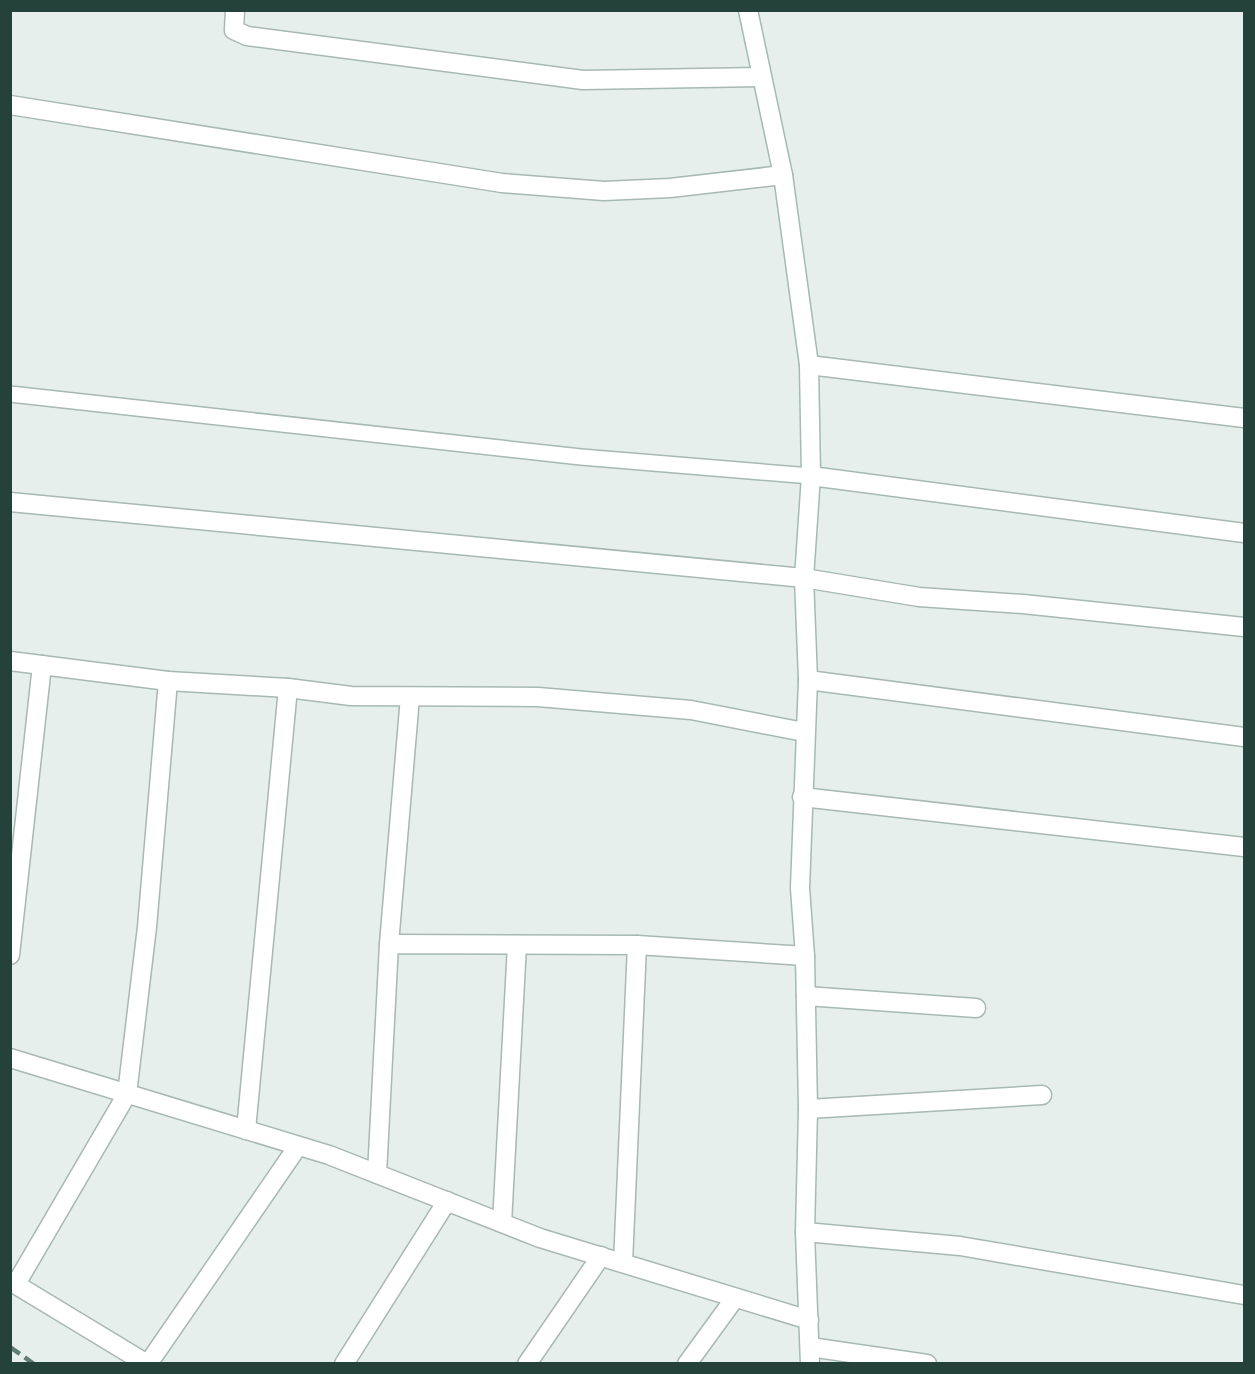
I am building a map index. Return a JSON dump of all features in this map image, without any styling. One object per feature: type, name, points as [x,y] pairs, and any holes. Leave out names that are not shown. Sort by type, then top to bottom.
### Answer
[{"type":"street","points":[[235,10],[234,30],[248,36],[583,80],[761,77]]},
{"type":"street","points":[[748,10],[783,175],[809,365],[811,476],[804,578],[808,680],[804,732],[800,888],[806,996],[808,1109],[805,1232],[810,1355],[927,1364]]},
{"type":"street","points":[[10,105],[502,183],[604,192],[670,188],[783,175]]},
{"type":"street","points":[[809,365],[1245,418]]},
{"type":"street","points":[[811,476],[1245,533]]},
{"type":"street","points":[[10,502],[804,578],[920,597],[1023,603],[1245,627]]},
{"type":"street","points":[[10,661],[168,681],[288,688],[351,696],[538,697],[691,710],[804,732]]},
{"type":"street","points":[[10,955],[42,665]]},
{"type":"street","points":[[808,680],[1245,737]]},
{"type":"street","points":[[168,681],[147,927],[128,1094],[14,1282],[148,1364],[298,1146]]},
{"type":"street","points":[[246,1130],[288,688]]},
{"type":"street","points":[[377,1174],[388,944],[410,697]]},
{"type":"street","points":[[802,797],[1245,847]]},
{"type":"street","points":[[388,944],[637,945],[805,956]]},
{"type":"street","points":[[502,1223],[517,945]]},
{"type":"street","points":[[623,1263],[637,945]]},
{"type":"street","points":[[806,996],[976,1008]]},
{"type":"street","points":[[10,1058],[298,1146],[502,1223],[808,1320]]},
{"type":"street","points":[[808,1109],[1042,1095]]},
{"type":"street","points":[[344,1364],[447,1201]]},
{"type":"street","points":[[805,1232],[960,1246],[1245,1295]]},
{"type":"street","points":[[527,1364],[601,1256]]},
{"type":"street","points":[[687,1364],[735,1298]]},
{"type":"lane","points":[[10,394],[569,456],[811,476]]},
{"type":"railway","points":[[10,1347],[34,1364]]}]
